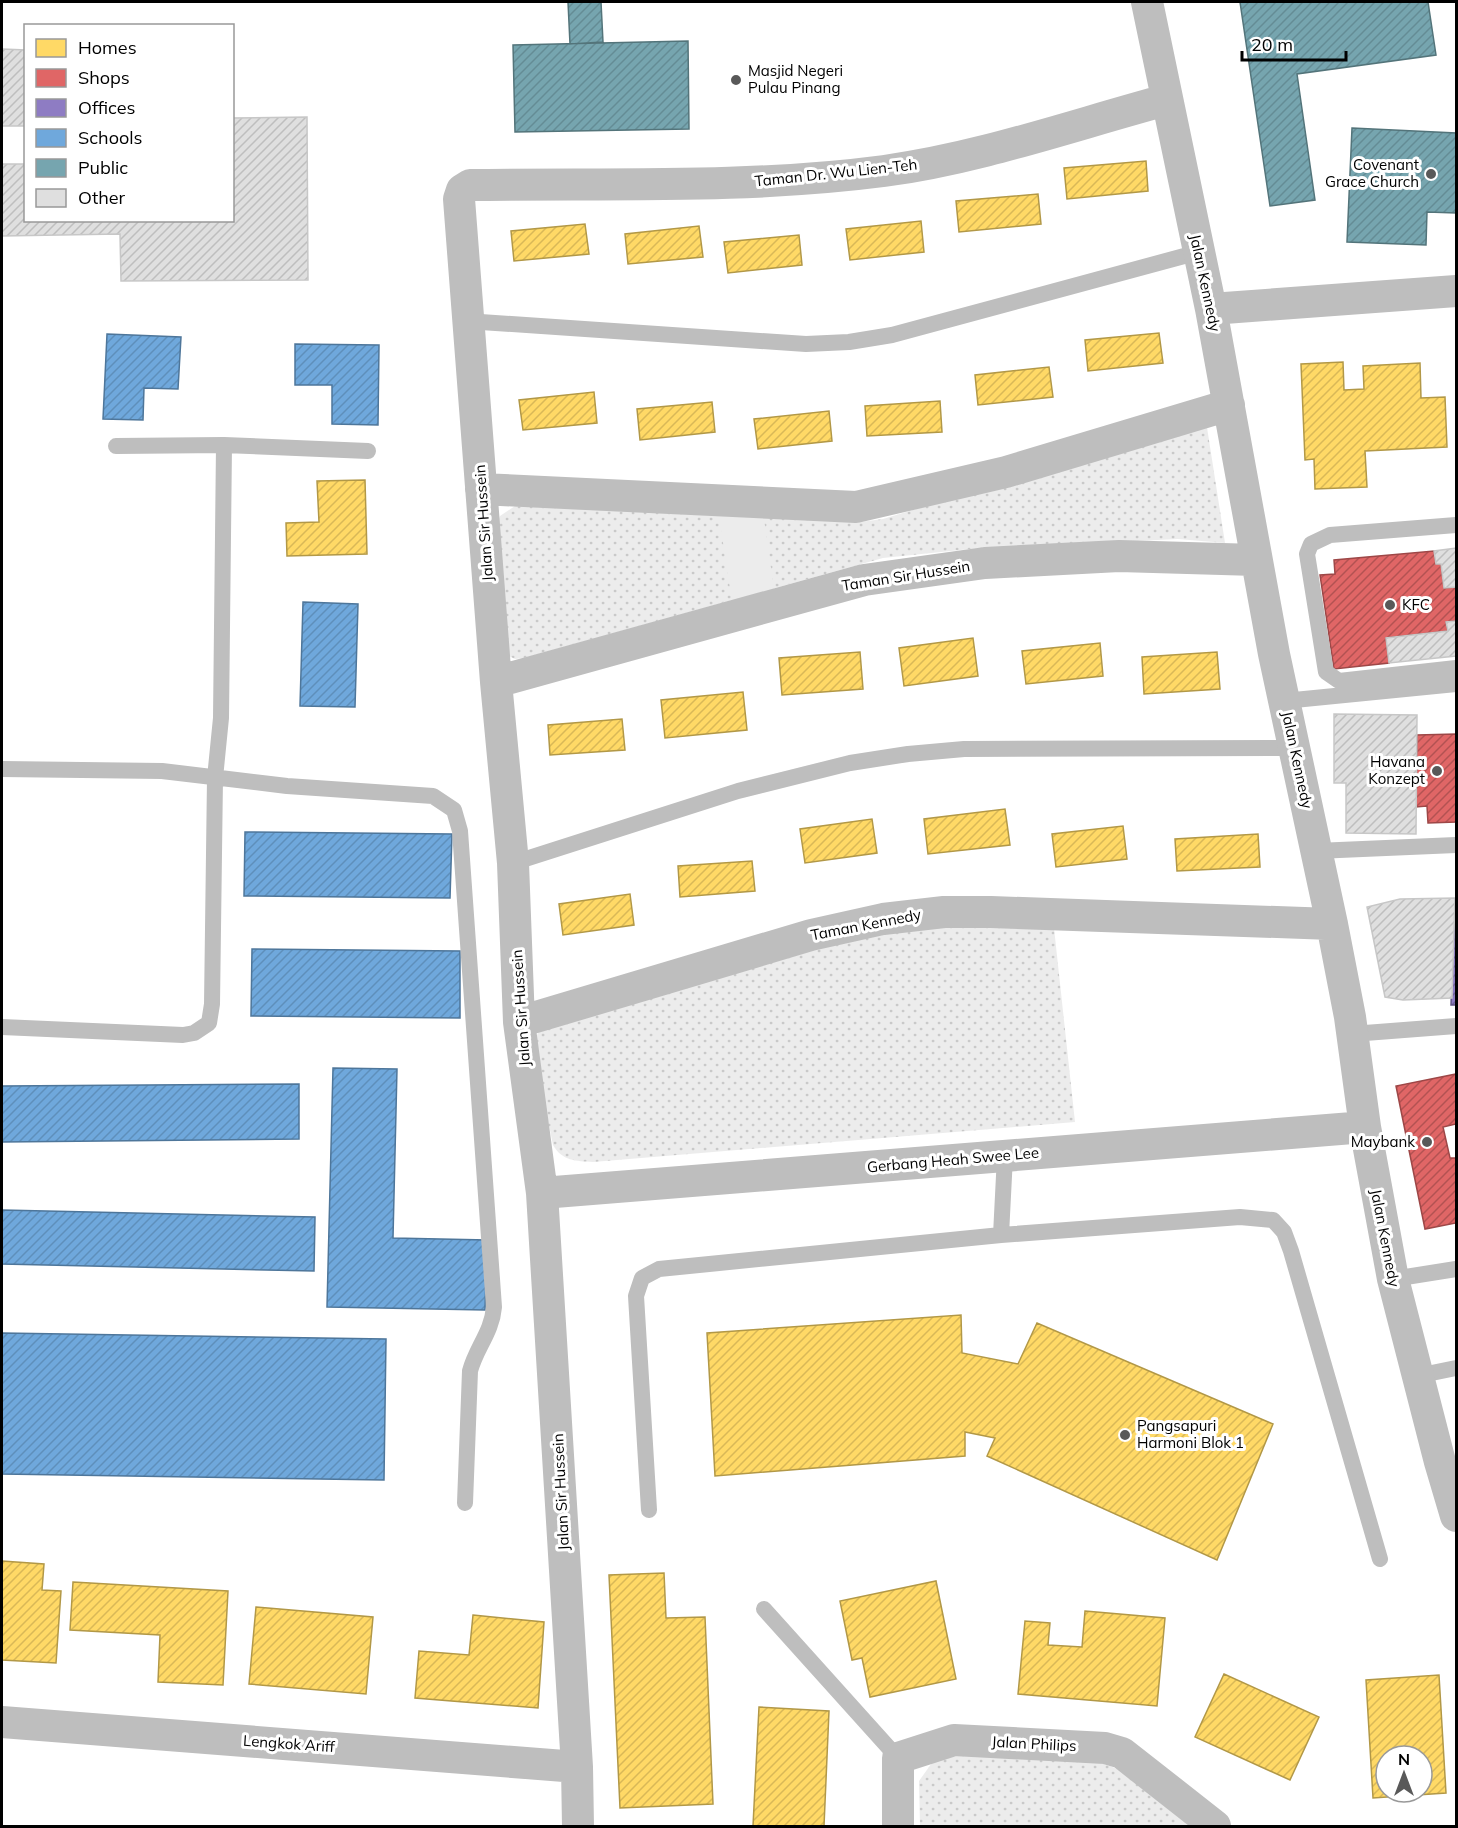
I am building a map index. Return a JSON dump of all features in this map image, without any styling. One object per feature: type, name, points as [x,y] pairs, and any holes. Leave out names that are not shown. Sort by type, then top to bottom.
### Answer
[{"type":"street","name":"Jalan Kennedy","points":[[1147,2],[1211,309],[1256,560],[1284,700],[1332,924],[1353,1034],[1365,1126],[1393,1279],[1456,1516]]},
{"type":"street","name":"Taman Dr. Wu Lien-Teh","points":[[462,190],[470,185],[777,181],[884,171],[982,151],[1166,99]]},
{"type":"street","name":"Jalan Sir Hussein","points":[[462,190],[459,199],[466,321],[513,863],[519,1022],[542,1193],[577,1767],[578,1827]]},
{"type":"street","points":[[1211,309],[1456,291]]},
{"type":"street","points":[[481,489],[856,507],[1006,472],[1229,405]]},
{"type":"street","name":"Taman Sir Hussein","points":[[496,682],[864,580],[985,563],[1119,556],[1256,560]]},
{"type":"street","name":"Taman Kennedy","points":[[519,1022],[811,935],[911,915],[944,912],[1051,913],[1332,924]]},
{"type":"street","name":"Gerbang Heah Swee Lee","points":[[542,1193],[1365,1126]]},
{"type":"street","name":"Lengkok Ariff","points":[[2,1722],[577,1767]]},
{"type":"street","name":"Jalan Philips","points":[[898,1758],[954,1740],[1105,1748],[1122,1753],[1215,1827]]},
{"type":"street","points":[[898,1758],[898,1827]]},
{"type":"lane","points":[[466,321],[763,343],[849,342],[892,335],[1199,252]]},
{"type":"lane","points":[[116,446],[224,446],[368,451]]},
{"type":"lane","points":[[2,1027],[183,1035],[194,1033],[209,1023],[212,1004],[216,778],[221,718],[224,446]]},
{"type":"lane","points":[[1456,525],[1330,535],[1311,544],[1307,554],[1307,564],[1326,672],[1332,678],[1339,681],[1456,668]]},
{"type":"lane","points":[[1284,700],[1456,684]]},
{"type":"lane","points":[[513,863],[738,791],[850,763],[908,754],[964,748],[1295,748]]},
{"type":"lane","points":[[2,769],[162,771],[216,778],[433,796],[454,810],[460,831],[494,1307],[489,1331],[474,1355],[470,1371],[465,1503]]},
{"type":"lane","points":[[1316,851],[1456,845]]},
{"type":"lane","points":[[1353,1034],[1456,1026]]},
{"type":"lane","points":[[1001,1235],[1005,1156]]},
{"type":"lane","points":[[649,1510],[636,1296],[637,1287],[649,1272],[1001,1235],[1240,1217],[1273,1220],[1284,1232],[1380,1559]]},
{"type":"lane","points":[[1393,1279],[1456,1269]]},
{"type":"lane","points":[[1417,1376],[1456,1368]]},
{"type":"lane","points":[[764,1609],[898,1758]]},
{"type":"shaded area","points":[[1206,421],[1225,543],[1178,539],[970,549],[883,558],[524,658],[515,659],[507,655],[495,528],[500,516],[515,506],[860,522],[883,519]]},
{"type":"shaded area","points":[[718,510],[763,512],[774,589],[732,602]]},
{"type":"shaded area","points":[[948,925],[1054,928],[1075,1122],[593,1162],[565,1157],[553,1145],[532,1042],[539,1032],[554,1025],[867,935]]},
{"type":"shaded area","points":[[963,1755],[1058,1757],[1110,1766],[1143,1785],[1191,1826],[920,1826],[919,1781],[934,1760]]},
{"type":"building: Homes","points":[[1146,161],[1148,191],[1067,199],[1064,168]]},
{"type":"building: Homes","points":[[1038,194],[1041,224],[959,232],[956,201]]},
{"type":"building: Homes","points":[[921,221],[924,252],[850,260],[846,229]]},
{"type":"building: Homes","points":[[585,224],[589,254],[514,261],[511,231]]},
{"type":"building: Homes","points":[[699,226],[703,257],[628,264],[625,234]]},
{"type":"building: Homes","points":[[799,235],[802,265],[728,273],[724,242]]},
{"type":"building: Homes","points":[[1159,333],[1163,363],[1088,371],[1085,340]]},
{"type":"building: Homes","points":[[1343,362],[1344,390],[1364,389],[1363,366],[1420,363],[1421,398],[1445,397],[1447,447],[1365,451],[1367,487],[1315,489],[1314,459],[1305,460],[1301,364]]},
{"type":"building: Homes","points":[[1049,367],[1053,397],[978,405],[975,375]]},
{"type":"building: Homes","points":[[594,392],[597,423],[523,430],[519,400]]},
{"type":"building: Homes","points":[[940,401],[942,432],[867,436],[865,406]]},
{"type":"building: Homes","points":[[712,402],[715,432],[640,440],[637,409]]},
{"type":"building: Homes","points":[[829,411],[832,441],[758,449],[754,419]]},
{"type":"building: Homes","points":[[365,480],[367,554],[287,556],[286,523],[319,522],[317,481]]},
{"type":"building: Homes","points":[[973,638],[978,676],[904,686],[899,648]]},
{"type":"building: Homes","points":[[1100,643],[1103,676],[1026,684],[1022,651]]},
{"type":"building: Homes","points":[[860,652],[863,689],[782,695],[779,658]]},
{"type":"building: Homes","points":[[1217,652],[1220,689],[1144,694],[1142,657]]},
{"type":"building: Homes","points":[[743,692],[747,730],[665,738],[661,700]]},
{"type":"building: Homes","points":[[622,719],[625,750],[550,755],[548,725]]},
{"type":"building: Homes","points":[[1005,809],[1010,845],[928,854],[924,819]]},
{"type":"building: Homes","points":[[872,819],[877,853],[805,863],[800,829]]},
{"type":"building: Homes","points":[[1123,826],[1127,859],[1056,867],[1052,834]]},
{"type":"building: Homes","points":[[1258,834],[1260,867],[1177,871],[1175,839]]},
{"type":"building: Homes","points":[[752,861],[755,891],[680,897],[678,866]]},
{"type":"building: Homes","points":[[630,894],[634,925],[563,935],[559,904]]},
{"type":"building: Homes","name":"Pangsapuri Harmoni Blok 1","points":[[961,1315],[962,1353],[1018,1364],[1037,1323],[1273,1424],[1217,1560],[987,1456],[995,1438],[965,1432],[965,1456],[715,1476],[707,1333]]},
{"type":"building: Homes","points":[[2,1561],[44,1564],[42,1590],[61,1591],[56,1663],[2,1660]]},
{"type":"building: Homes","points":[[664,1573],[666,1618],[705,1617],[713,1804],[620,1808],[609,1575]]},
{"type":"building: Homes","points":[[936,1581],[956,1679],[870,1697],[862,1658],[852,1660],[840,1601]]},
{"type":"building: Homes","points":[[73,1582],[228,1591],[223,1685],[158,1682],[160,1635],[70,1630]]},
{"type":"building: Homes","points":[[256,1607],[373,1617],[366,1694],[249,1684]]},
{"type":"building: Homes","points":[[1085,1611],[1165,1618],[1157,1706],[1018,1694],[1025,1621],[1050,1623],[1048,1645],[1082,1647]]},
{"type":"building: Homes","points":[[473,1615],[544,1622],[538,1708],[415,1698],[419,1651],[469,1655]]},
{"type":"building: Homes","points":[[1224,1674],[1319,1717],[1290,1780],[1195,1737]]},
{"type":"building: Homes","points":[[1439,1675],[1446,1793],[1434,1794],[1434,1744],[1374,1744],[1373,1798],[1366,1680]]},
{"type":"building: Homes","points":[[759,1707],[829,1711],[824,1826],[753,1826]]},
{"type":"building: Shops","name":"KFC","points":[[1434,551],[1436,564],[1441,564],[1444,588],[1456,587],[1456,621],[1446,622],[1448,631],[1386,638],[1389,663],[1334,669],[1320,575],[1335,574],[1334,560]]},
{"type":"building: Shops","name":"Havana Konzept","points":[[1456,734],[1456,822],[1428,823],[1427,806],[1416,807],[1417,735]]},
{"type":"building: Shops","name":"Maybank","points":[[1456,1074],[1456,1124],[1443,1127],[1450,1158],[1456,1158],[1456,1223],[1425,1229],[1396,1086]]},
{"type":"building: Offices","points":[[1454,924],[1456,924],[1456,1005],[1451,1005]]},
{"type":"building: Schools","points":[[107,334],[181,337],[178,389],[144,388],[143,420],[103,419]]},
{"type":"building: Schools","points":[[295,344],[379,345],[378,425],[332,424],[332,385],[295,385]]},
{"type":"building: Schools","points":[[303,602],[358,604],[355,707],[300,706]]},
{"type":"building: Schools","points":[[245,832],[452,834],[450,898],[244,896]]},
{"type":"building: Schools","points":[[252,949],[460,951],[460,1018],[251,1016]]},
{"type":"building: Schools","points":[[333,1068],[397,1069],[393,1238],[487,1240],[485,1310],[327,1307]]},
{"type":"building: Schools","points":[[299,1084],[299,1139],[2,1142],[2,1086]]},
{"type":"building: Schools","points":[[2,1210],[315,1217],[314,1271],[2,1264]]},
{"type":"building: Schools","points":[[2,1333],[386,1339],[384,1480],[2,1474]]},
{"type":"building: Public","points":[[568,2],[601,2],[603,42],[570,44]]},
{"type":"building: Public","points":[[1240,2],[1428,2],[1436,55],[1297,74],[1315,200],[1270,206]]},
{"type":"building: Public","points":[[688,41],[689,129],[515,132],[513,45]]},
{"type":"building: Public","points":[[1352,128],[1456,133],[1456,213],[1427,212],[1426,245],[1347,242]]},
{"type":"building: Other","points":[[2,49],[24,50],[24,126],[2,126]]},
{"type":"building: Other","points":[[307,117],[308,280],[121,281],[120,234],[2,236],[2,164],[24,164],[24,222],[234,222],[234,118]]},
{"type":"building: Other","points":[[1456,548],[1456,587],[1444,588],[1441,564],[1436,564],[1434,551]]},
{"type":"building: Other","points":[[1456,621],[1456,656],[1389,663],[1386,638],[1448,631],[1446,622]]},
{"type":"building: Other","points":[[1334,714],[1417,715],[1416,834],[1346,833],[1346,783],[1334,783]]},
{"type":"building: Other","points":[[1455,898],[1452,998],[1403,1000],[1385,997],[1367,907],[1400,899]]},
{"type":"place","name":"Masjid Negeri Pulau Pinang","points":[[736,80]]},
{"type":"place","name":"Covenant Grace Church","points":[[1431,174]]},
{"type":"place","name":"KFC","points":[[1390,605]]},
{"type":"place","name":"Havana Konzept","points":[[1437,771]]},
{"type":"place","name":"Maybank","points":[[1427,1142]]},
{"type":"place","name":"Pangsapuri Harmoni Blok 1","points":[[1125,1435]]}]
